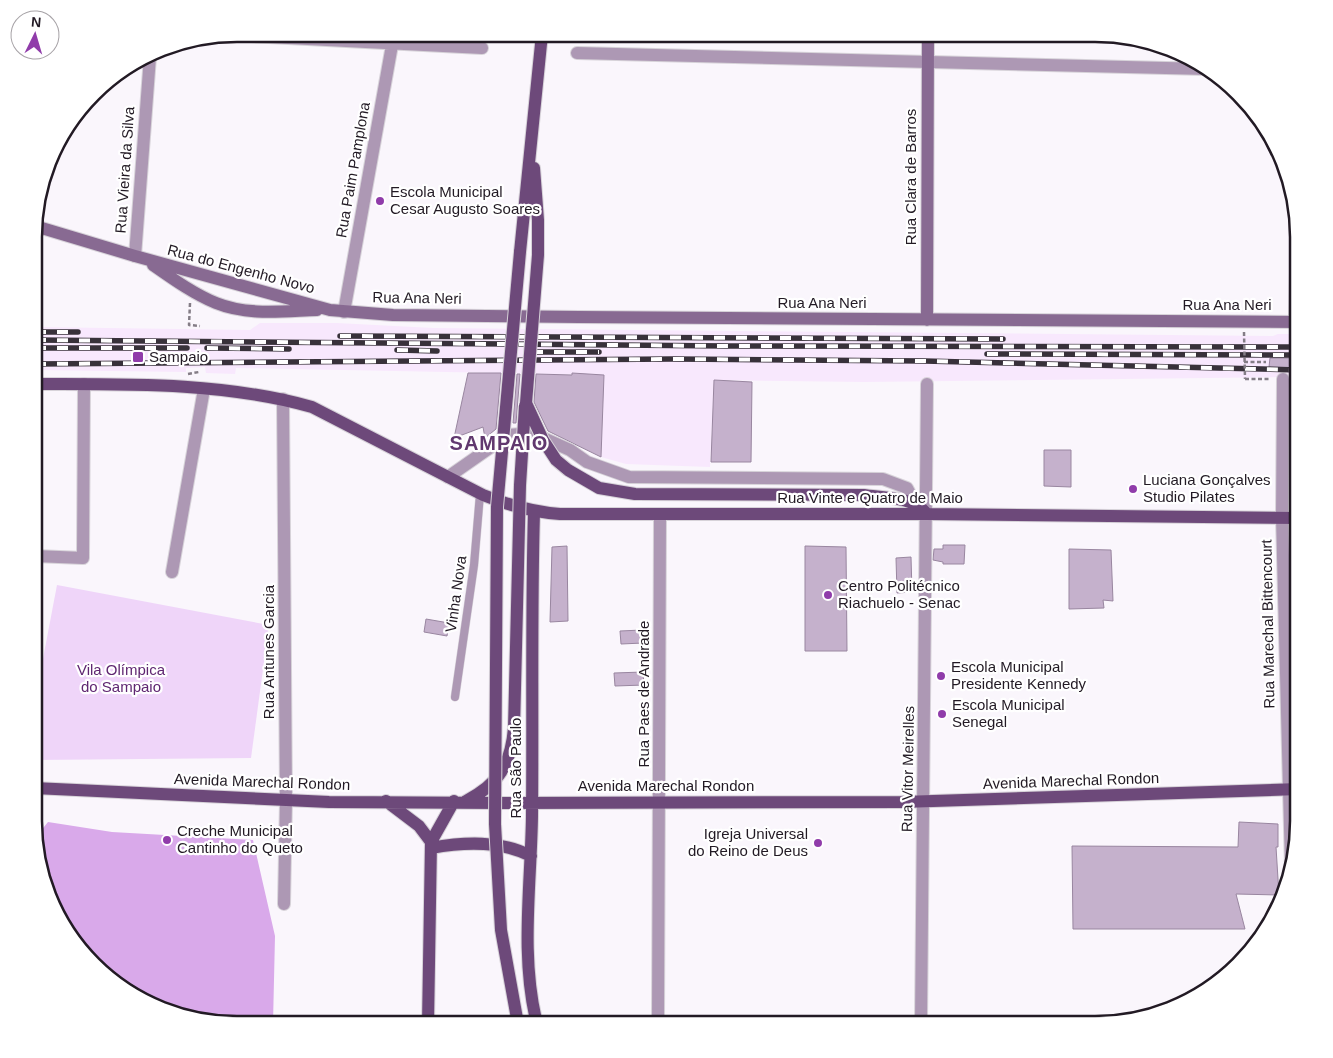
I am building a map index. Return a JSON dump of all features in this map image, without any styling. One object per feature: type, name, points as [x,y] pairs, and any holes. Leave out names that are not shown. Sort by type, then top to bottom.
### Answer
[{"type":"main road","points":[[517,1016],[502,930],[496,870],[498,488],[541,42]]},
{"type":"main road","name":"Rua Clara de Barros","points":[[927,320],[928,42]]},
{"type":"main road","points":[[428,1016],[431,845],[459,802],[480,794],[500,774],[512,750],[520,485],[538,254],[537,194],[531,144]]},
{"type":"main road","name":"Rua do Engenho Novo","points":[[43,228],[139,257],[330,310],[344,312]]},
{"type":"main road","name":"Rua do Engenho Novo","points":[[139,257],[191,290],[219,304],[237,309],[259,312],[330,310]]},
{"type":"main road","name":"Rua Ana Neri","points":[[344,312],[549,317],[1290,322]]},
{"type":"main road","name":"Rua Vinte e Quatro de Maio","points":[[42,384],[204,389],[283,399],[312,408],[480,494],[509,506],[534,512],[660,515],[927,514],[1290,517]]},
{"type":"main road","points":[[526,403],[536,428],[556,460],[582,480],[599,488],[635,494],[863,495],[914,503],[927,514]]},
{"type":"main road","name":"Rua São Paulo","points":[[534,512],[532,802],[528,961],[531,1002],[535,1016]]},
{"type":"main road","name":"Avenida Marechal Rondon","points":[[42,788],[286,800],[459,802],[924,802],[1290,790]]},
{"type":"main road","points":[[386,801],[419,826],[431,845]]},
{"type":"main road","points":[[431,845],[491,844],[507,846],[531,856]]},
{"type":"street","name":"Rua Paim Pamplona","points":[[344,312],[393,42]]},
{"type":"street","points":[[423,42],[482,48]]},
{"type":"street","points":[[577,53],[1192,69]]},
{"type":"street","name":"Rua Vieira da Silva","points":[[139,257],[150,64]]},
{"type":"street","name":"Rua Marechal Bittencourt","points":[[1278,379],[1290,716]]},
{"type":"street","points":[[42,556],[83,558],[84,384]]},
{"type":"street","name":"Rua Vitor Meirelles","points":[[921,1016],[927,384]]},
{"type":"street","points":[[172,572],[204,389]]},
{"type":"street","name":"Rua Antunes Garcia","points":[[283,399],[286,800],[284,904]]},
{"type":"street","name":"Rua Vinte e Quatro de Maio","points":[[448,477],[508,435],[532,433],[570,450],[587,462],[629,477],[883,479],[907,488],[914,503]]},
{"type":"street","name":"Rua Paes de Andrade","points":[[658,1016],[660,515]]},
{"type":"lane","name":"Vinha Nova","points":[[455,697],[474,565],[480,494]]},
{"type":"path","points":[[191,290],[189,325],[200,326]]},
{"type":"path","points":[[1244,332],[1245,379],[1278,379]]},
{"type":"path","points":[[194,356],[200,356]]},
{"type":"path","points":[[1244,362],[1266,362]]},
{"type":"path","points":[[188,374],[199,372]]},
{"type":"shaded area","points":[[260,323],[337,323],[433,328],[1273,336],[1290,334],[1290,377],[864,382],[714,380],[710,467],[626,464],[601,457],[604,375],[236,368],[235,374],[206,373],[205,367],[186,368],[186,372],[42,370],[42,327],[250,330]]},
{"type":"shaded area","points":[[48,822],[112,832],[253,840],[275,936],[273,1016],[224,1015],[187,1009],[163,1001],[129,983],[99,959],[75,929],[57,895],[46,859],[43,829]]},
{"type":"green space","name":"Vila Olímpica do Sampaio","points":[[57,585],[269,625],[251,758],[42,760],[42,664]]},
{"type":"building","points":[[1270,358],[1290,358],[1290,368],[1269,367]]},
{"type":"building","points":[[468,373],[501,373],[496,429],[485,438],[483,427],[454,438]]},
{"type":"building","points":[[572,373],[604,375],[601,457],[548,431],[534,402],[536,374],[572,375]]},
{"type":"building","points":[[517,374],[520,374],[516,423],[513,423]]},
{"type":"building","points":[[714,380],[752,382],[751,462],[711,462]]},
{"type":"building","points":[[1044,450],[1071,450],[1071,487],[1044,486]]},
{"type":"building","points":[[943,545],[965,545],[964,564],[943,564],[943,562],[933,560],[934,549],[943,549]]},
{"type":"building","points":[[567,546],[568,621],[550,622],[552,547]]},
{"type":"building","name":"Centro Politécnico Riachuelo - Senac","points":[[805,546],[846,547],[847,651],[805,651]]},
{"type":"building","points":[[1069,549],[1111,550],[1113,601],[1103,600],[1104,608],[1069,609]]},
{"type":"building","points":[[911,557],[912,592],[897,593],[896,558]]},
{"type":"building","points":[[426,619],[449,623],[447,636],[424,632]]},
{"type":"building","points":[[642,630],[643,643],[621,644],[620,631]]},
{"type":"building","points":[[643,672],[644,685],[615,686],[614,673]]},
{"type":"building","points":[[1239,822],[1278,824],[1278,847],[1276,847],[1279,887],[1276,895],[1236,894],[1245,929],[1073,929],[1072,846],[1238,847]]},
{"type":"railway","points":[[42,332],[78,332]]},
{"type":"railway","points":[[340,336],[1003,339]]},
{"type":"railway","points":[[42,340],[727,346],[1290,347]]},
{"type":"railway","points":[[42,348],[187,348]]},
{"type":"railway","points":[[207,348],[289,349]]},
{"type":"railway","points":[[397,350],[437,351]]},
{"type":"railway","points":[[532,352],[599,352]]},
{"type":"railway","points":[[987,354],[1290,355]]},
{"type":"railway","points":[[42,364],[673,359],[924,361],[1290,370]]},
{"type":"place","name":"Escola Municipal Cesar Augusto Soares","points":[[380,201]]},
{"type":"place","name":"Sampaio","points":[[138,357]]},
{"type":"place","name":"Luciana Gonçalves Studio Pilates","points":[[1133,489]]},
{"type":"place","name":"Centro Politécnico Riachuelo - Senac","points":[[828,595]]},
{"type":"place","name":"Escola Municipal Presidente Kennedy","points":[[941,676]]},
{"type":"place","name":"Escola Municipal Senegal","points":[[942,714]]},
{"type":"place","name":"Creche Municipal Cantinho do Queto","points":[[167,840]]},
{"type":"place","name":"Igreja Universal do Reino de Deus","points":[[818,843]]},
{"type":"district","name":"SAMPAIO","points":[[499,443]]}]
